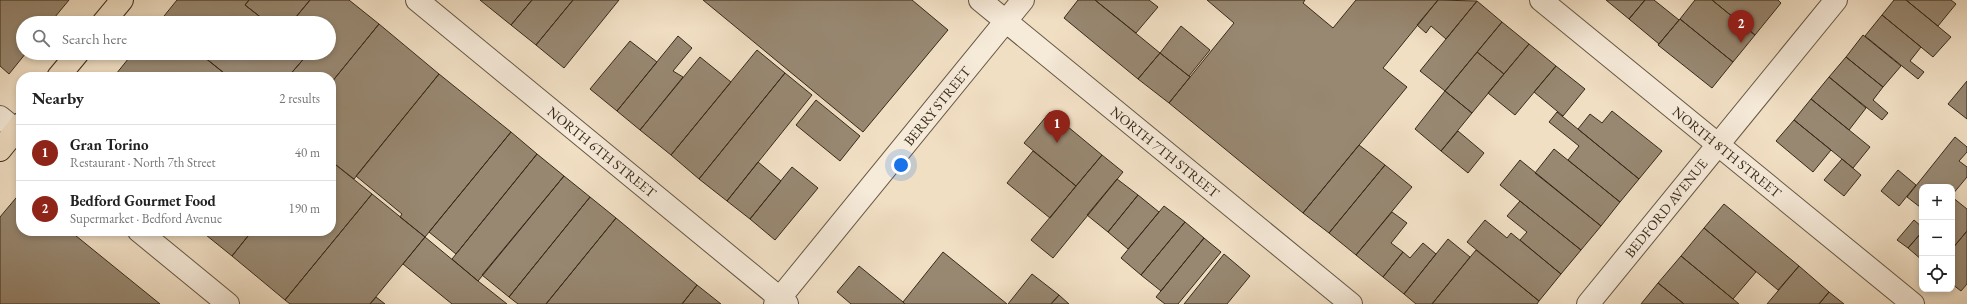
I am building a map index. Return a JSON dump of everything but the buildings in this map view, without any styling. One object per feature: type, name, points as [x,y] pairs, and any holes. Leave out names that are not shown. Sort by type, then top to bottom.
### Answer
[{"type":"main road","points":[[109,16],[122,0]]},
{"type":"main road","points":[[62,72],[72,60]]},
{"type":"main road","points":[[0,150],[15,126]]},
{"type":"street","name":"NORTH 6TH STREET","points":[[416,0],[780,302]]},
{"type":"street","name":"NORTH 7TH STREET","points":[[980,0],[1351,304]]},
{"type":"street","name":"BERRY STREET","points":[[780,302],[1024,0]]},
{"type":"street","name":"NORTH 8TH STREET","points":[[1541,0],[1913,304]]},
{"type":"street","name":"BEDFORD AVENUE","points":[[1588,304],[1836,0]]},
{"type":"street","points":[[145,236],[228,304]]},
{"type":"place","name":"Bedford Gourmet Food","points":[[1741,43]]},
{"type":"place","name":"Gran Torino","points":[[1057,143]]}]
